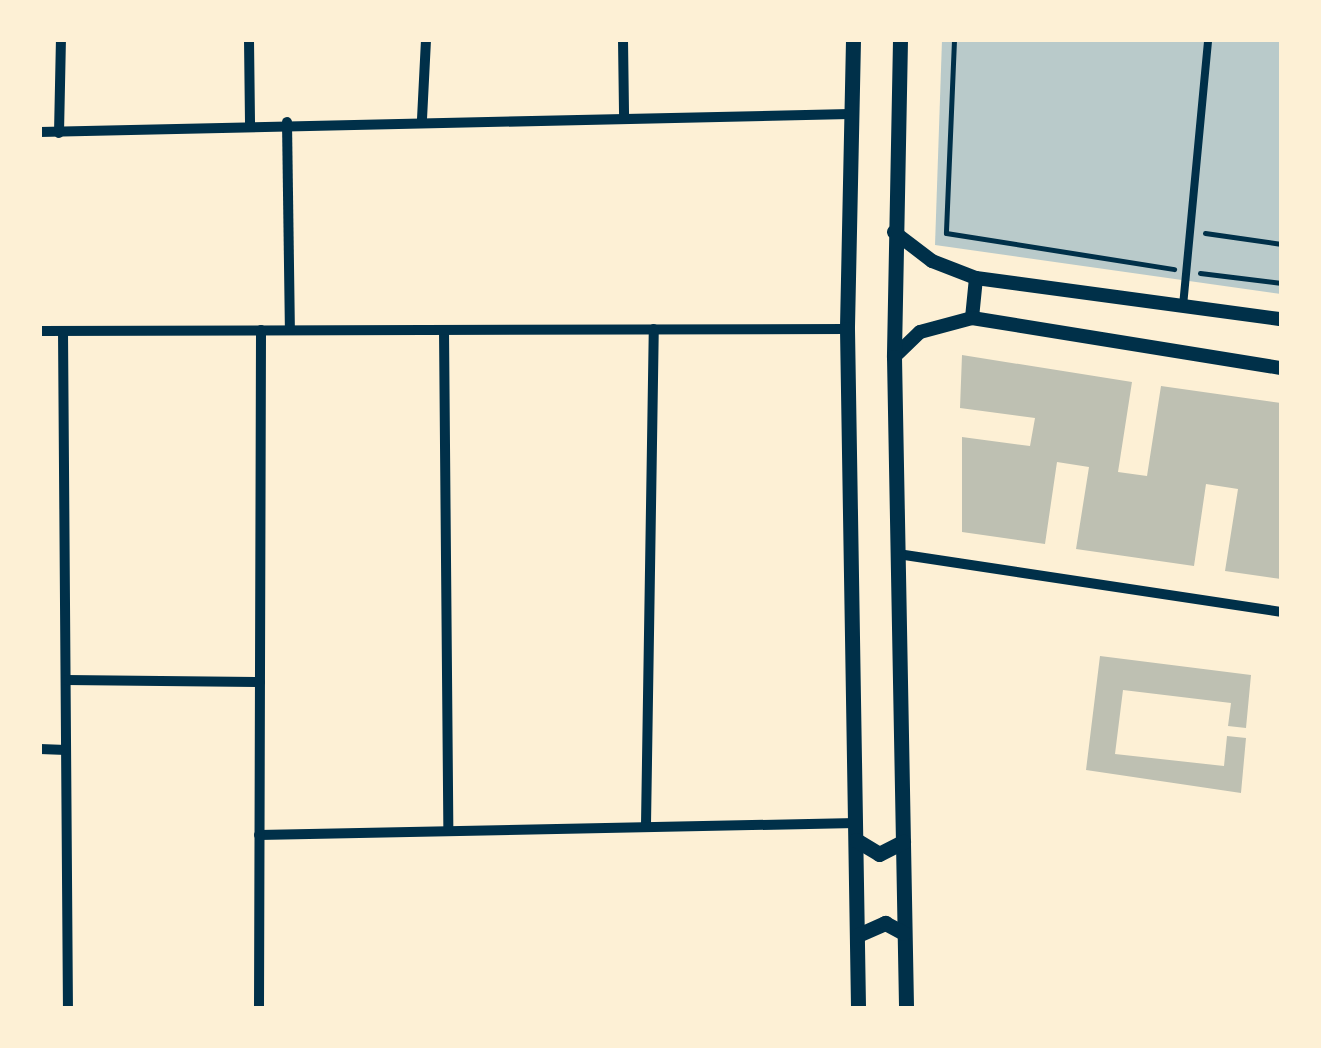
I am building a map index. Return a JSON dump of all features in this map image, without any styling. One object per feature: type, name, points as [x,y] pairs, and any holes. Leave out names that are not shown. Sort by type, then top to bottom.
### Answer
[{"type":"main road","points":[[853,40],[847,328],[858,1008]]},
{"type":"main road","points":[[900,40],[894,357],[906,1008]]},
{"type":"main road","points":[[856,840],[879,854],[903,842]]},
{"type":"main road","points":[[858,935],[885,922],[904,933]]},
{"type":"street","points":[[59,132],[61,40]]},
{"type":"street","points":[[249,40],[250,123]]},
{"type":"street","points":[[422,118],[426,40]]},
{"type":"street","points":[[623,40],[624,114]]},
{"type":"street","points":[[1182,306],[1208,40]]},
{"type":"street","points":[[40,132],[422,118],[850,114]]},
{"type":"street","points":[[287,122],[290,330]]},
{"type":"street","points":[[894,232],[932,261],[976,278],[1281,319]]},
{"type":"street","points":[[972,318],[976,278]]},
{"type":"street","points":[[894,357],[920,332],[972,318],[1281,368]]},
{"type":"street","points":[[40,331],[847,328]]},
{"type":"street","points":[[646,825],[654,329]]},
{"type":"street","points":[[259,1008],[261,330]]},
{"type":"street","points":[[444,330],[448,829]]},
{"type":"street","points":[[64,331],[68,1008]]},
{"type":"street","points":[[898,554],[1281,612]]},
{"type":"street","points":[[66,680],[260,682]]},
{"type":"street","points":[[40,749],[66,750]]},
{"type":"street","points":[[259,836],[856,823]]},
{"type":"path","points":[[954,40],[946,233],[1281,283]]},
{"type":"path","points":[[1192,231],[1281,244]]},
{"type":"shaded area","points":[[942,40],[1281,40],[1281,294],[935,245]]},
{"type":"building","points":[[962,355],[1132,382],[1118,472],[1147,476],[1161,386],[1281,403],[1281,579],[1225,571],[1238,489],[1206,484],[1194,566],[1076,549],[1089,467],[1057,462],[1045,544],[962,532],[962,437],[1030,446],[1035,418],[960,408]]},
{"type":"building","points":[[1100,656],[1251,675],[1246,728],[1228,726],[1231,703],[1123,690],[1115,754],[1224,766],[1227,736],[1246,738],[1241,793],[1086,770]]}]
